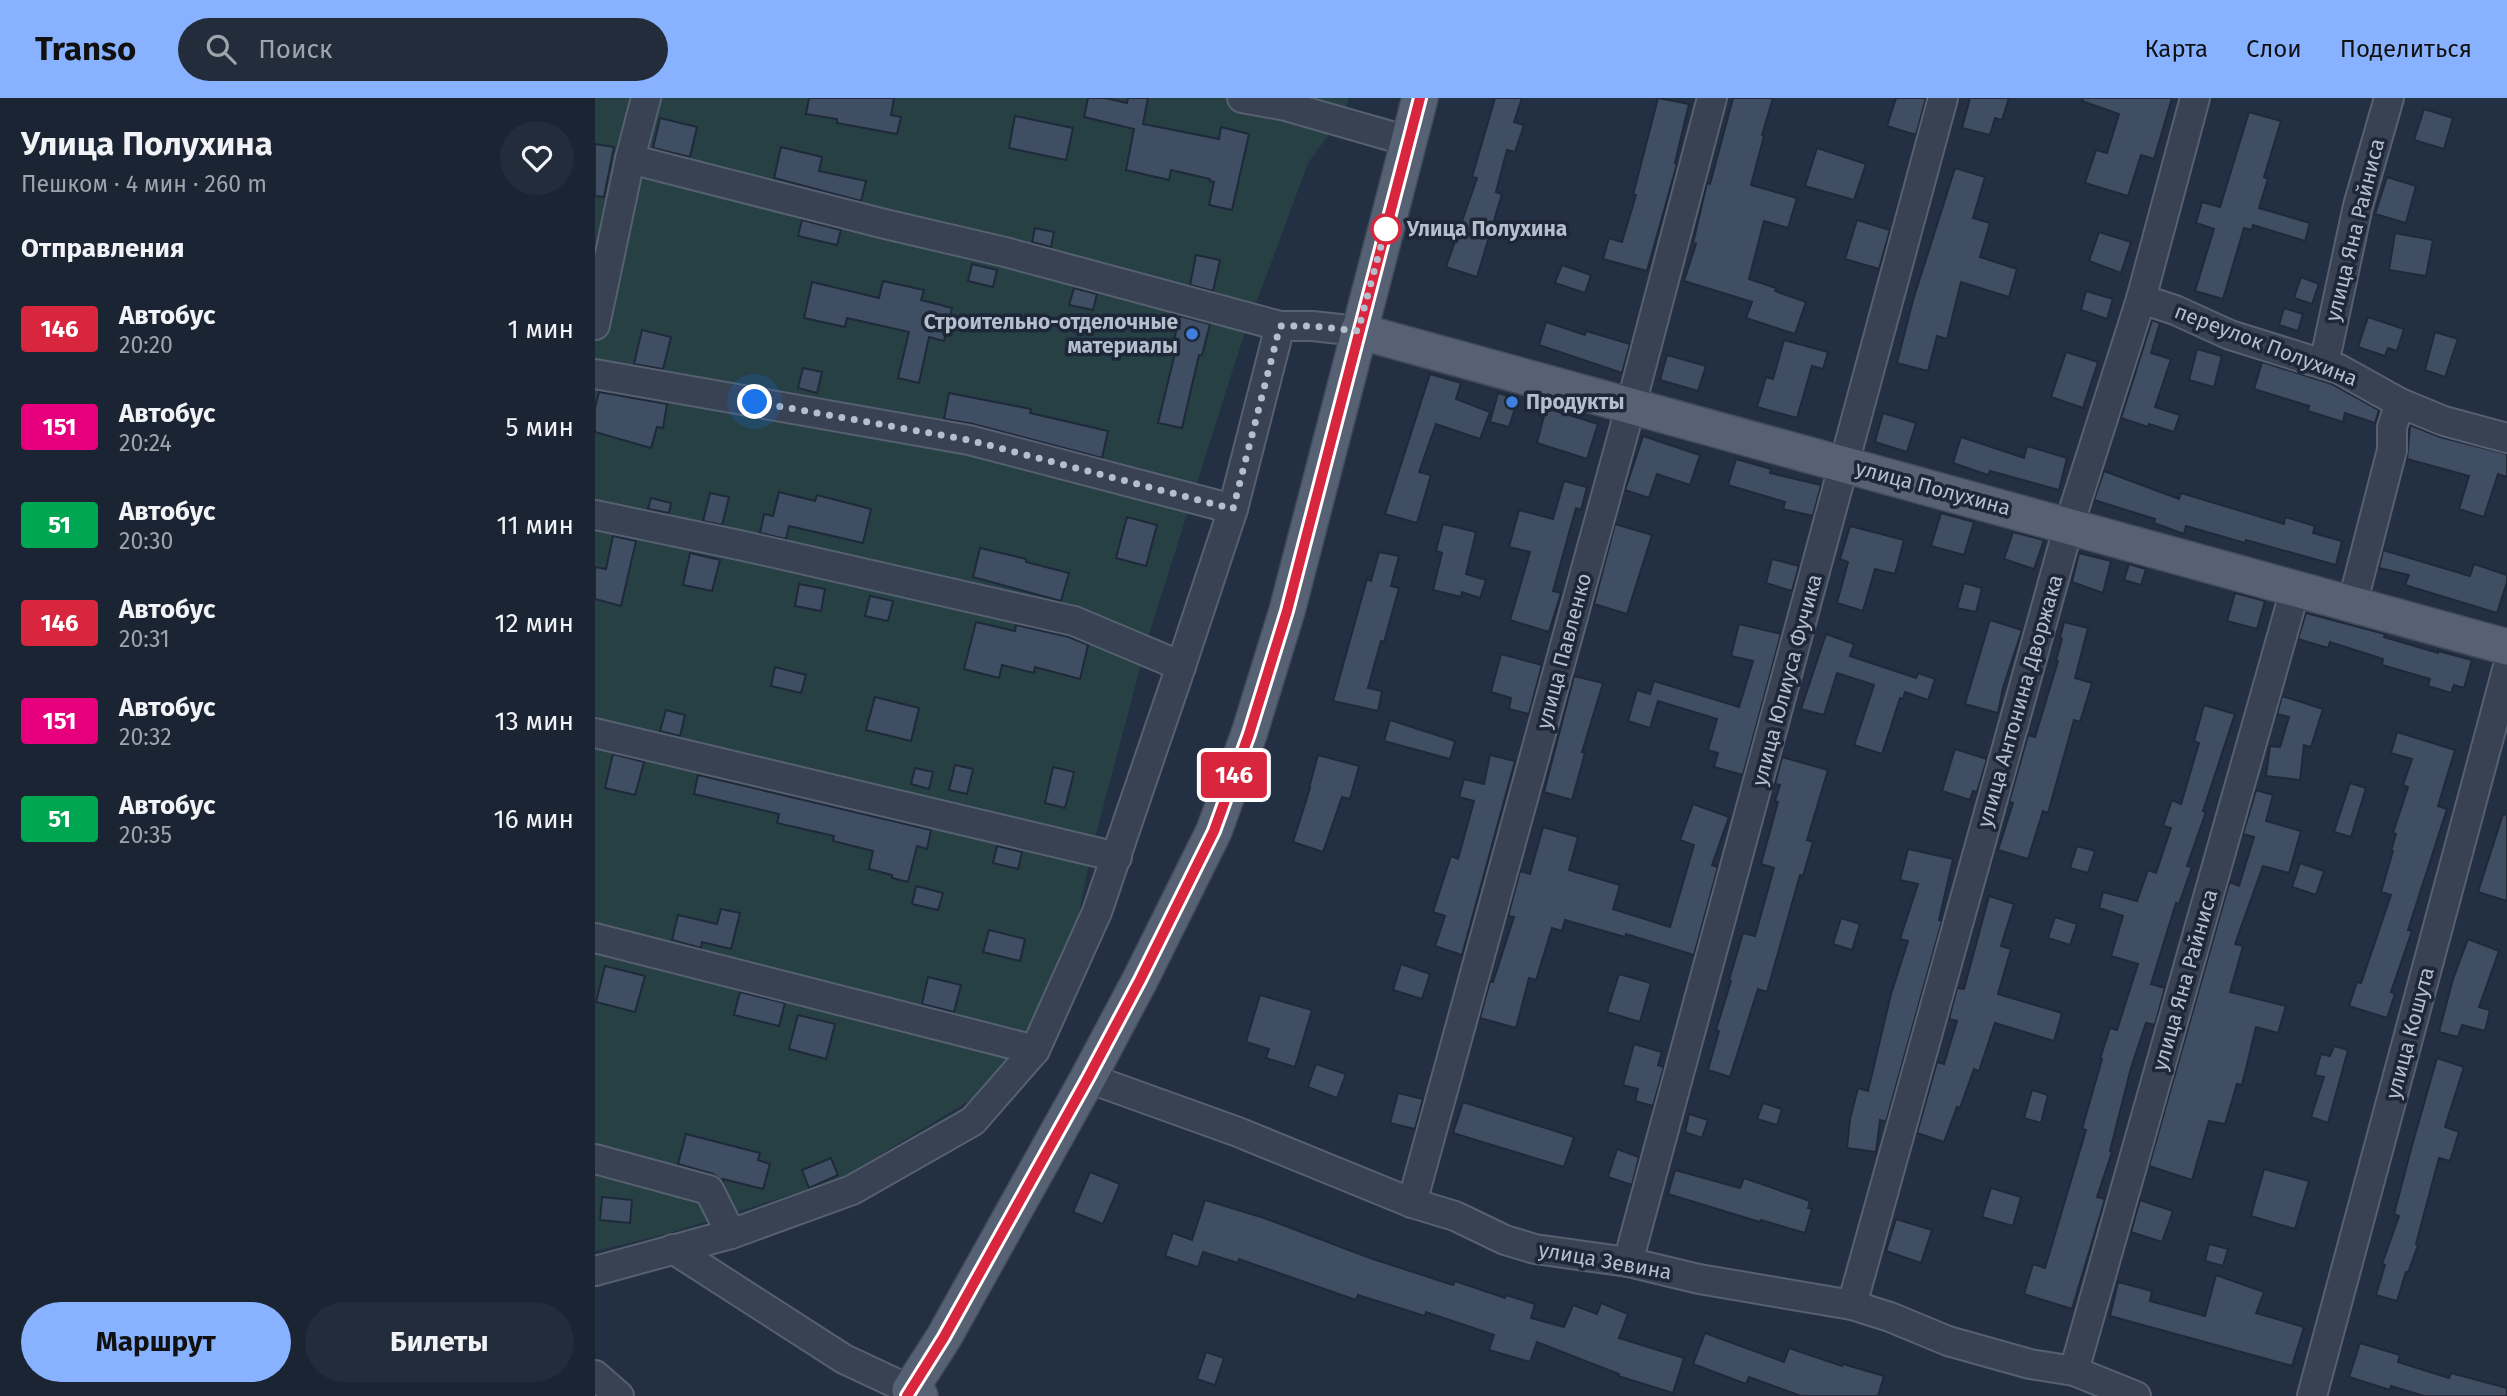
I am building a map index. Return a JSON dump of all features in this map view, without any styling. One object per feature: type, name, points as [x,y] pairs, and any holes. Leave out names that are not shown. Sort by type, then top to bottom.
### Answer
[{"type":"main road","points":[[912,1394],[1088,1078],[1140,980],[1219,819],[1249,734],[1287,611],[1420,98]]},
{"type":"main road","name":"улица Полухина","points":[[1358,331],[2507,647]]},
{"type":"street","points":[[595,325],[630,159],[646,98]]},
{"type":"street","points":[[1242,98],[1286,106],[1408,142]]},
{"type":"street","name":"улица Павленко","points":[[1412,1203],[1631,405],[1712,98]]},
{"type":"street","name":"улица Юлиуса Фучика","points":[[1628,1262],[1944,98]]},
{"type":"street","name":"улица Антонина Дворжака","points":[[1851,1305],[2069,525],[2141,299],[2195,98]]},
{"type":"street","name":"улица Яна Райниса","points":[[2323,363],[2358,206],[2389,98]]},
{"type":"street","points":[[630,159],[885,225],[1005,252],[1280,326],[1358,331]]},
{"type":"street","name":"переулок Полухина","points":[[2141,299],[2175,310],[2230,335],[2323,363],[2351,375],[2400,403],[2444,421],[2507,438]]},
{"type":"street","points":[[595,1271],[731,1234],[852,1190],[973,1121],[1035,1050],[1097,912],[1117,857],[1233,509],[1280,326]]},
{"type":"street","points":[[595,374],[969,440],[1233,509]]},
{"type":"street","points":[[2352,605],[2392,450],[2392,427],[2400,403]]},
{"type":"street","points":[[595,515],[1075,621],[1181,666]]},
{"type":"street","name":"улица Яна Райниса","points":[[2074,1371],[2295,590]]},
{"type":"street","name":"улица Кошута","points":[[2312,1396],[2507,670]]},
{"type":"street","points":[[595,733],[1117,857]]},
{"type":"street","points":[[595,938],[1035,1050]]},
{"type":"street","name":"улица Зевина","points":[[1088,1078],[1238,1132],[1412,1203],[1455,1216],[1505,1240],[1535,1249],[1628,1262],[1699,1279],[1851,1305],[1985,1353],[2074,1371],[2136,1396]]},
{"type":"street","points":[[595,1159],[709,1190],[731,1234]]},
{"type":"street","points":[[673,1249],[844,1359],[912,1394]]},
{"type":"street","points":[[595,1375],[619,1396]]},
{"type":"green space","points":[[595,98],[1349,98],[1344,114],[1308,163],[1241,344],[1149,634],[1092,849],[1065,983],[1020,1070],[840,1179],[667,1234],[595,1251]]},
{"type":"building","points":[[809,98],[894,98],[891,115],[901,117],[897,134],[837,123],[837,119],[806,114]]},
{"type":"building","points":[[1088,98],[1105,98],[1127,103],[1128,98],[1148,98],[1143,124],[1219,139],[1221,127],[1249,134],[1232,210],[1209,205],[1214,182],[1210,179],[1171,170],[1169,180],[1126,170],[1134,129],[1084,117]]},
{"type":"building","points":[[1495,98],[1522,98],[1514,122],[1524,125],[1515,152],[1507,150],[1496,192],[1502,194],[1477,277],[1446,267],[1477,178],[1472,177]]},
{"type":"building","points":[[1658,98],[1689,104],[1675,163],[1677,164],[1647,271],[1603,259],[1609,238],[1622,242],[1636,195],[1633,195]]},
{"type":"building","points":[[1733,98],[1773,98],[1751,185],[1797,198],[1788,228],[1764,221],[1749,279],[1806,302],[1795,334],[1746,318],[1752,302],[1684,281],[1696,244],[1693,243],[1707,183],[1710,184]]},
{"type":"building","points":[[1896,98],[1926,98],[1916,135],[1887,126]]},
{"type":"building","points":[[1970,98],[2009,98],[2002,120],[1995,118],[1990,135],[1962,128]]},
{"type":"building","points":[[2083,98],[2172,98],[2154,159],[2141,155],[2128,196],[2085,183],[2096,150],[2107,153],[2119,114],[2082,101]]},
{"type":"building","points":[[2424,109],[2453,118],[2444,149],[2414,140]]},
{"type":"building","points":[[2249,112],[2281,121],[2264,177],[2268,179],[2259,208],[2310,223],[2305,241],[2253,225],[2252,230],[2244,228],[2223,299],[2195,291],[2214,229],[2196,223],[2202,202],[2220,207]]},
{"type":"building","points":[[1015,116],[1073,128],[1066,160],[1009,148]]},
{"type":"building","points":[[660,118],[697,127],[690,157],[653,148]]},
{"type":"building","points":[[595,144],[614,147],[604,197],[595,196]]},
{"type":"building","points":[[781,147],[822,157],[819,171],[866,181],[861,201],[774,178]]},
{"type":"building","points":[[1817,148],[1866,164],[1854,200],[1805,186]]},
{"type":"building","points":[[1955,168],[1985,177],[1973,218],[1990,223],[1980,257],[2017,269],[2009,297],[1961,282],[1947,339],[1937,336],[1928,371],[1897,363],[1913,300]]},
{"type":"building","points":[[2387,177],[2416,186],[2406,223],[2375,214]]},
{"type":"building","points":[[802,220],[841,230],[837,245],[798,236]]},
{"type":"building","points":[[1857,220],[1890,230],[1879,269],[1845,259]]},
{"type":"building","points":[[1035,228],[1054,232],[1051,247],[1032,242]]},
{"type":"building","points":[[2099,232],[2131,242],[2121,273],[2089,261]]},
{"type":"building","points":[[2395,233],[2433,240],[2426,276],[2389,270]]},
{"type":"building","points":[[1196,255],[1220,260],[1213,291],[1190,285]]},
{"type":"building","points":[[972,264],[997,270],[993,287],[968,281]]},
{"type":"building","points":[[1562,265],[1591,275],[1585,293],[1555,283]]},
{"type":"building","points":[[2301,277],[2319,284],[2312,304],[2294,298]]},
{"type":"building","points":[[883,281],[924,290],[921,300],[952,308],[944,341],[929,337],[919,383],[898,378],[909,332],[847,318],[845,327],[804,318],[812,282],[879,298]]},
{"type":"building","points":[[1074,288],[1097,294],[1093,310],[1069,305]]},
{"type":"building","points":[[2086,291],[2113,299],[2107,319],[2081,310]]},
{"type":"building","points":[[2284,308],[2303,314],[2298,331],[2279,325]]},
{"type":"building","points":[[1180,316],[1210,324],[1202,355],[1199,355],[1182,428],[1158,423],[1176,349],[1172,348]]},
{"type":"building","points":[[2368,317],[2404,329],[2397,351],[2388,348],[2385,356],[2358,347]]},
{"type":"building","points":[[2152,320],[2160,323],[2151,353],[2171,359],[2155,407],[2180,415],[2174,432],[2121,418]]},
{"type":"building","points":[[1546,322],[1585,335],[1586,331],[1630,344],[1622,373],[1539,345]]},
{"type":"building","points":[[642,330],[671,337],[663,369],[634,364]]},
{"type":"building","points":[[2435,332],[2458,339],[2445,377],[2425,370]]},
{"type":"building","points":[[1784,340],[1828,352],[1823,369],[1812,366],[1797,418],[1757,407],[1766,377],[1773,379]]},
{"type":"building","points":[[2197,349],[2222,356],[2214,387],[2189,380]]},
{"type":"building","points":[[2066,352],[2098,362],[2083,408],[2051,397]]},
{"type":"building","points":[[1667,355],[1706,366],[1698,391],[1660,380]]},
{"type":"building","points":[[2262,362],[2332,384],[2379,410],[2375,423],[2345,413],[2343,422],[2308,411],[2309,406],[2254,389]]},
{"type":"building","points":[[803,368],[822,372],[817,393],[798,388]]},
{"type":"building","points":[[1430,374],[1461,383],[1456,399],[1490,412],[1480,439],[1436,424],[1419,472],[1431,475],[1417,523],[1385,514]]},
{"type":"building","points":[[599,392],[667,404],[663,428],[657,427],[651,448],[595,432],[595,408]]},
{"type":"building","points":[[949,393],[1031,409],[1030,413],[1108,431],[1102,458],[944,419]]},
{"type":"building","points":[[1498,393],[1518,399],[1509,427],[1490,422]]},
{"type":"building","points":[[1546,408],[1598,424],[1587,459],[1537,443]]},
{"type":"building","points":[[1883,413],[1916,423],[1907,452],[1875,442]]},
{"type":"building","points":[[2410,425],[2440,437],[2507,454],[2507,477],[2498,474],[2484,517],[2459,509],[2469,476],[2407,459]]},
{"type":"building","points":[[1643,436],[1700,455],[1690,485],[1657,474],[1649,498],[1625,490]]},
{"type":"building","points":[[1961,437],[2024,458],[2027,446],[2067,458],[2059,490],[1990,471],[1988,475],[1953,463]]},
{"type":"building","points":[[1736,459],[1771,469],[1770,473],[1821,485],[1813,516],[1783,509],[1785,502],[1728,485]]},
{"type":"building","points":[[2104,471],[2179,499],[2181,493],[2284,524],[2285,517],[2315,526],[2313,533],[2342,541],[2336,565],[2186,526],[2184,534],[2154,523],[2155,519],[2094,500]]},
{"type":"building","points":[[1564,481],[1587,487],[1581,510],[1576,508],[1553,591],[1561,593],[1549,632],[1510,620],[1530,552],[1509,547],[1519,510],[1553,519]]},
{"type":"building","points":[[779,492],[815,501],[817,495],[871,509],[863,543],[789,526],[786,539],[760,533],[764,514],[773,516]]},
{"type":"building","points":[[710,493],[729,497],[722,525],[703,521]]},
{"type":"building","points":[[651,498],[671,503],[669,513],[648,509]]},
{"type":"building","points":[[1941,513],[1974,522],[1964,555],[1931,546]]},
{"type":"building","points":[[1127,517],[1157,525],[1146,566],[1116,558]]},
{"type":"building","points":[[1443,524],[1476,532],[1466,574],[1486,580],[1480,598],[1462,592],[1461,597],[1433,590],[1442,553],[1436,551]]},
{"type":"building","points":[[1615,524],[1652,535],[1627,614],[1594,604]]},
{"type":"building","points":[[1850,526],[1904,540],[1895,574],[1875,569],[1863,611],[1837,603],[1848,562],[1840,559]]},
{"type":"building","points":[[2013,532],[2044,540],[2034,569],[2004,559]]},
{"type":"building","points":[[613,536],[636,541],[621,606],[595,599],[595,567],[606,569]]},
{"type":"building","points":[[980,548],[1069,573],[1061,601],[973,577]]},
{"type":"building","points":[[2383,550],[2470,576],[2474,564],[2507,575],[2497,613],[2405,585],[2409,575],[2379,568]]},
{"type":"building","points":[[1379,552],[1399,556],[1391,586],[1399,588],[1368,688],[1382,691],[1378,711],[1333,701],[1367,579],[1371,581]]},
{"type":"building","points":[[690,553],[720,560],[712,591],[683,585]]},
{"type":"building","points":[[2079,553],[2111,561],[2103,593],[2072,582]]},
{"type":"building","points":[[1772,559],[1799,566],[1792,591],[1766,583]]},
{"type":"building","points":[[2129,564],[2146,569],[2141,585],[2124,580]]},
{"type":"building","points":[[1964,583],[1982,588],[1976,612],[1957,608]]},
{"type":"building","points":[[799,584],[825,589],[821,611],[795,606]]},
{"type":"building","points":[[2235,593],[2265,601],[2257,629],[2227,621]]},
{"type":"building","points":[[870,596],[893,601],[888,621],[865,616]]},
{"type":"building","points":[[2306,613],[2385,634],[2384,637],[2438,653],[2472,660],[2464,688],[2454,685],[2451,693],[2428,686],[2430,679],[2382,665],[2383,659],[2330,642],[2328,648],[2298,639]]},
{"type":"building","points":[[1990,620],[2022,630],[2003,688],[1998,713],[1965,704]]},
{"type":"building","points":[[976,622],[1015,631],[1016,625],[1069,637],[1088,645],[1080,679],[1035,667],[1034,673],[1002,665],[999,678],[964,669]]},
{"type":"building","points":[[2064,622],[2088,628],[2075,678],[2092,683],[2080,722],[2074,720],[2048,813],[2043,811],[2028,859],[1998,850],[2013,803],[2009,802],[2028,735],[2035,737],[2058,661],[2056,660]]},
{"type":"building","points":[[1739,624],[1781,634],[1743,775],[1714,767],[1718,753],[1708,750],[1717,719],[1658,701],[1650,728],[1628,721],[1637,690],[1650,694],[1654,681],[1739,707],[1753,661],[1731,656]]},
{"type":"building","points":[[1826,634],[1854,644],[1850,656],[1916,678],[1918,673],[1935,679],[1928,700],[1905,692],[1903,699],[1900,698],[1882,754],[1854,745],[1874,685],[1837,673],[1824,715],[1801,709]]},
{"type":"building","points":[[1501,654],[1542,665],[1529,714],[1509,709],[1511,698],[1491,692]]},
{"type":"building","points":[[775,667],[806,675],[801,693],[771,686]]},
{"type":"building","points":[[1574,676],[1603,683],[1582,752],[1585,753],[1572,800],[1544,792]]},
{"type":"building","points":[[2282,696],[2323,709],[2311,747],[2304,745],[2300,780],[2266,776],[2270,746],[2280,747],[2289,717],[2277,714]]},
{"type":"building","points":[[875,697],[919,708],[911,741],[866,730]]},
{"type":"building","points":[[2204,705],[2235,714],[2187,866],[2192,867],[2179,904],[2176,903],[2151,984],[2165,988],[2155,1025],[2146,1023],[2131,1068],[2110,1151],[2112,1152],[2097,1197],[2105,1199],[2072,1309],[2024,1294],[2033,1264],[2045,1268],[2086,1130],[2082,1129],[2100,1059],[2110,1028],[2117,1030],[2138,964],[2111,956],[2123,916],[2099,908],[2103,892],[2137,901],[2148,870],[2156,873],[2171,828],[2163,826],[2172,800],[2181,804],[2199,743],[2194,741]]},
{"type":"building","points":[[666,710],[685,715],[680,736],[660,731]]},
{"type":"building","points":[[1390,720],[1455,741],[1450,759],[1384,741]]},
{"type":"building","points":[[2397,732],[2455,750],[2438,806],[2447,809],[2408,930],[2412,931],[2391,992],[2395,994],[2387,1018],[2349,1006],[2357,982],[2361,983],[2391,895],[2381,892],[2393,851],[2396,834],[2393,833],[2408,787],[2403,785],[2412,759],[2391,753]]},
{"type":"building","points":[[1955,749],[1987,759],[1977,792],[1973,791],[1970,800],[1942,791]]},
{"type":"building","points":[[613,754],[644,762],[635,795],[605,788]]},
{"type":"building","points":[[1318,755],[1359,766],[1350,799],[1342,797],[1323,852],[1293,842]]},
{"type":"building","points":[[1490,755],[1515,761],[1462,955],[1435,946],[1445,916],[1433,912],[1451,856],[1458,859],[1474,801],[1459,797],[1464,779],[1484,784]]},
{"type":"building","points":[[1782,757],[1828,770],[1807,840],[1813,842],[1803,876],[1800,875],[1767,992],[1758,989],[1730,1077],[1708,1070],[1719,1031],[1716,1030],[1743,933],[1755,936],[1774,868],[1761,864],[1778,802],[1775,801],[1780,785],[1775,784]]},
{"type":"building","points":[[955,765],[973,769],[967,794],[949,790]]},
{"type":"building","points":[[1053,767],[1074,772],[1065,808],[1045,803]]},
{"type":"building","points":[[915,768],[933,772],[929,789],[911,784]]},
{"type":"building","points":[[698,775],[931,830],[927,849],[917,846],[908,882],[892,878],[892,875],[869,869],[873,851],[833,841],[834,836],[777,823],[779,814],[694,794]]},
{"type":"building","points":[[2350,783],[2366,788],[2351,837],[2334,832]]},
{"type":"building","points":[[2256,790],[2273,795],[2266,821],[2301,831],[2289,873],[2263,866],[2235,944],[2243,946],[2230,992],[2286,1006],[2278,1033],[2256,1027],[2242,1085],[2237,1084],[2225,1124],[2209,1121],[2192,1180],[2149,1166],[2228,887],[2230,882],[2239,886],[2254,837],[2243,834]]},
{"type":"building","points":[[1693,804],[1729,817],[1712,865],[1718,867],[1694,955],[1626,934],[1625,937],[1565,920],[1562,931],[1552,928],[1536,980],[1529,978],[1516,1028],[1480,1018],[1490,981],[1493,982],[1514,917],[1508,916],[1520,871],[1530,874],[1543,827],[1578,837],[1569,870],[1620,885],[1613,909],[1670,927],[1694,845],[1680,840]]},
{"type":"building","points":[[2503,814],[2507,815],[2507,901],[2478,892]]},
{"type":"building","points":[[997,846],[1022,852],[1018,869],[993,863]]},
{"type":"building","points":[[2077,846],[2095,851],[2088,873],[2070,868]]},
{"type":"building","points":[[1908,849],[1953,859],[1939,920],[1942,921],[1886,1122],[1880,1120],[1876,1152],[1847,1148],[1850,1119],[1858,1088],[1868,1091],[1891,994],[1908,941],[1900,939],[1918,884],[1900,880]]},
{"type":"building","points":[[2300,863],[2324,871],[2316,895],[2292,887]]},
{"type":"building","points":[[916,886],[943,893],[938,910],[912,904]]},
{"type":"building","points":[[1989,896],[2014,904],[2001,946],[2011,949],[1998,994],[2062,1013],[2054,1041],[1995,1023],[1979,1071],[1974,1069],[1944,1142],[1917,1133],[1937,1062],[1944,1064],[1957,1021],[1949,1019],[1957,988],[1964,989]]},
{"type":"building","points":[[721,909],[740,913],[731,949],[702,942],[701,948],[672,940],[678,915],[717,924]]},
{"type":"building","points":[[2055,917],[2077,924],[2070,945],[2048,938]]},
{"type":"building","points":[[1841,918],[1860,924],[1852,950],[1833,944]]},
{"type":"building","points":[[989,930],[1025,939],[1020,961],[983,952]]},
{"type":"building","points":[[2468,939],[2499,951],[2479,1007],[2490,1010],[2485,1031],[2462,1025],[2458,1037],[2439,1032],[2453,979]]},
{"type":"building","points":[[1401,964],[1430,974],[1422,999],[1393,990]]},
{"type":"building","points":[[605,966],[645,976],[635,1012],[596,1002]]},
{"type":"building","points":[[1619,974],[1651,983],[1640,1022],[1607,1012]]},
{"type":"building","points":[[928,977],[961,985],[954,1012],[922,1004]]},
{"type":"building","points":[[740,992],[785,1003],[779,1026],[734,1015]]},
{"type":"building","points":[[1260,995],[1312,1010],[1295,1067],[1266,1058],[1269,1049],[1246,1042]]},
{"type":"building","points":[[798,1015],[835,1024],[826,1059],[789,1049]]},
{"type":"building","points":[[1634,1044],[1662,1052],[1658,1065],[1664,1067],[1653,1106],[1635,1101],[1638,1089],[1623,1085]]},
{"type":"building","points":[[2334,1046],[2348,1050],[2328,1123],[2311,1117],[2324,1077],[2315,1075],[2321,1054],[2330,1056]]},
{"type":"building","points":[[2437,1058],[2464,1067],[2445,1127],[2459,1132],[2450,1161],[2439,1158],[2416,1244],[2418,1245],[2397,1301],[2376,1295],[2385,1265],[2382,1264],[2399,1216],[2394,1214]]},
{"type":"building","points":[[1316,1064],[1346,1074],[1337,1098],[1308,1087]]},
{"type":"building","points":[[2032,1090],[2048,1095],[2041,1123],[2024,1118]]},
{"type":"building","points":[[1398,1093],[1423,1099],[1415,1129],[1390,1123]]},
{"type":"building","points":[[1463,1102],[1574,1137],[1564,1167],[1453,1133]]},
{"type":"building","points":[[1763,1103],[1782,1109],[1777,1125],[1757,1119]]},
{"type":"building","points":[[1689,1114],[1708,1120],[1702,1138],[1685,1132]]},
{"type":"building","points":[[686,1134],[760,1153],[758,1160],[770,1164],[763,1189],[723,1181],[713,1174],[678,1164]]},
{"type":"building","points":[[1617,1149],[1639,1157],[1632,1185],[1608,1177]]},
{"type":"building","points":[[831,1158],[838,1175],[809,1188],[802,1170]]},
{"type":"building","points":[[2264,1169],[2309,1181],[2295,1229],[2251,1216]]},
{"type":"building","points":[[1675,1170],[1740,1188],[1744,1178],[1810,1201],[1808,1208],[1812,1209],[1805,1233],[1668,1194]]},
{"type":"building","points":[[1090,1172],[1120,1184],[1103,1224],[1073,1212]]},
{"type":"building","points":[[1991,1188],[2021,1197],[2013,1226],[1982,1217]]},
{"type":"building","points":[[602,1197],[632,1200],[630,1223],[600,1220]]},
{"type":"building","points":[[1205,1200],[1264,1218],[1370,1258],[1453,1285],[1455,1281],[1505,1298],[1506,1295],[1535,1304],[1531,1318],[1564,1327],[1573,1305],[1597,1314],[1601,1303],[1628,1314],[1619,1338],[1684,1358],[1673,1393],[1618,1376],[1619,1374],[1537,1342],[1530,1362],[1489,1350],[1494,1335],[1426,1312],[1425,1316],[1358,1295],[1356,1300],[1239,1259],[1238,1263],[1203,1252],[1198,1267],[1165,1256],[1173,1233],[1192,1240]]},
{"type":"building","points":[[2140,1200],[2173,1211],[2162,1242],[2131,1232]]},
{"type":"building","points":[[1896,1219],[1932,1230],[1921,1263],[1886,1251]]},
{"type":"building","points":[[2209,1244],[2228,1249],[2223,1266],[2205,1261]]},
{"type":"building","points":[[2216,1275],[2264,1292],[2256,1313],[2304,1327],[2292,1366],[2110,1316],[2118,1282],[2152,1291],[2150,1301],[2205,1316]]},
{"type":"building","points":[[1705,1333],[1784,1362],[1789,1348],[1842,1366],[1843,1364],[1884,1376],[1878,1396],[1801,1396],[1749,1377],[1746,1384],[1693,1364]]},
{"type":"building","points":[[2360,1343],[2400,1355],[2398,1362],[2449,1378],[2451,1373],[2507,1388],[2507,1396],[2424,1396],[2391,1386],[2390,1390],[2349,1377]]},
{"type":"building","points":[[1206,1352],[1224,1358],[1215,1385],[1197,1379]]},
{"type":"bus line","name":"146","points":[[907,1396],[944,1337],[1088,1078],[1214,831],[1249,734],[1287,611],[1420,98]]},
{"type":"place","name":"Улица Полухина","points":[[1386,229]]},
{"type":"place","name":"Строительно-отделочные материалы","points":[[1192,334]]},
{"type":"place","name":"Продукты","points":[[1512,402]]},
{"type":"route","points":[[755,402],[969,440],[1233,509],[1280,326],[1358,331],[1388,220],[1386,229]]}]
